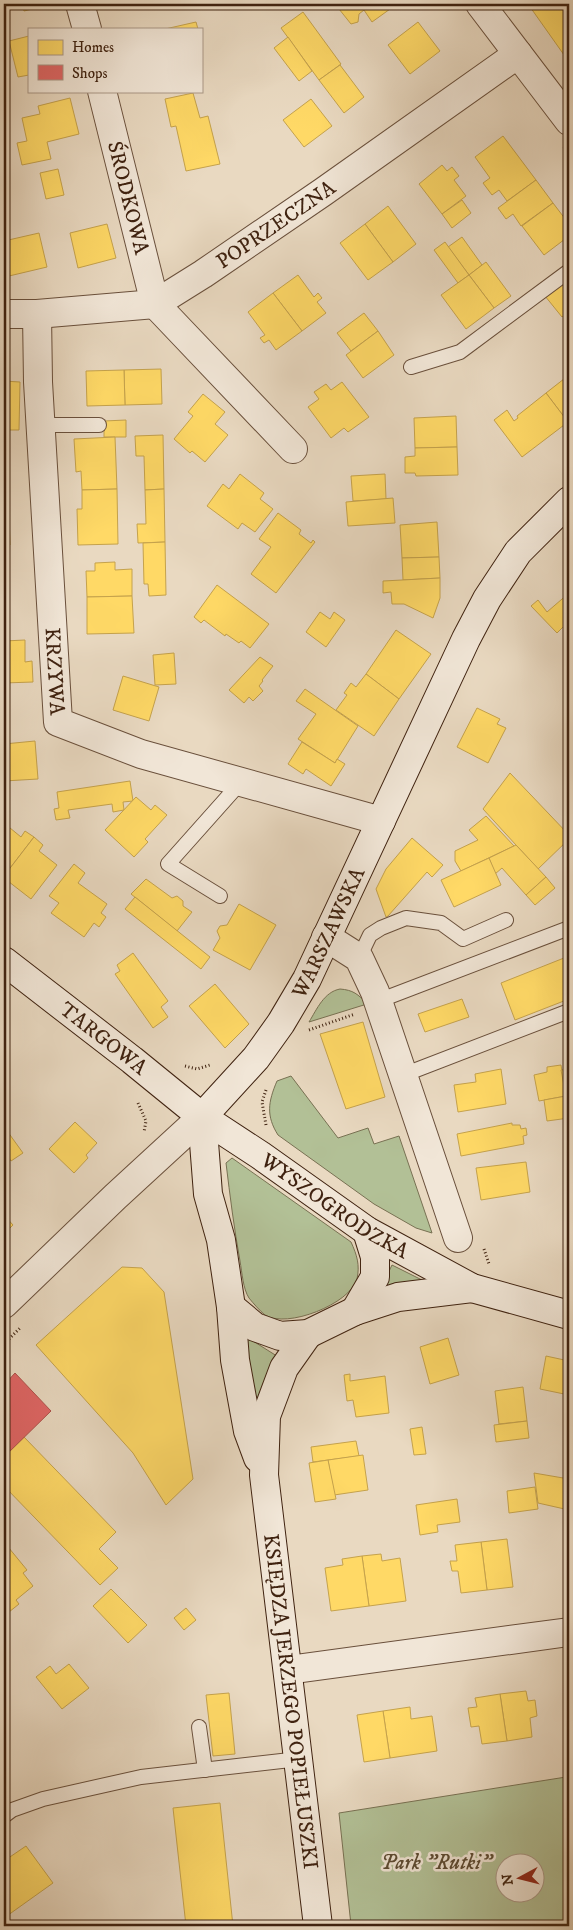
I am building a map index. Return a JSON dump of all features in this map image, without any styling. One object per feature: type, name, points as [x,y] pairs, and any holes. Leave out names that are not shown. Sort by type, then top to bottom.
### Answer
[{"type":"street","points":[[80,4],[87,28]]},
{"type":"street","points":[[480,4],[569,121]]},
{"type":"street","name":"POPRZECZNA","points":[[4,314],[38,314],[155,304],[203,274],[315,197],[518,54]]},
{"type":"street","name":"ŚRODKOWA","points":[[102,92],[155,304]]},
{"type":"street","points":[[155,304],[293,449]]},
{"type":"street","name":"KRZYWA","points":[[38,314],[41,425],[58,722],[141,754],[381,821]]},
{"type":"street","name":"WARSZAWSKA","points":[[4,1304],[115,1197],[202,1117],[244,1072],[281,1023],[307,979],[466,639],[487,599],[518,552],[569,500]]},
{"type":"street","points":[[326,938],[359,958],[368,1007],[403,1075],[458,1238]]},
{"type":"street","name":"TARGOWA","points":[[4,961],[202,1117]]},
{"type":"street","name":"WYSZOGRODZKA","points":[[202,1117],[260,1155],[367,1231],[472,1288],[569,1315]]},
{"type":"street","name":"KSIĘDZA JERZEGO POPIEŁUSZKI","points":[[202,1117],[208,1194],[221,1240],[231,1307],[235,1360],[248,1431],[264,1476]]},
{"type":"street","points":[[355,1311],[375,1278],[375,1257],[367,1231]]},
{"type":"street","name":"WYSZOGRODZKA","points":[[308,1334],[355,1311],[398,1297],[472,1288]]},
{"type":"street","points":[[231,1307],[255,1327],[280,1336],[308,1334]]},
{"type":"street","name":"KSIĘDZA JERZEGO POPIEŁUSZKI","points":[[308,1334],[284,1368],[266,1416],[264,1476],[318,1926]]},
{"type":"street","points":[[288,1670],[569,1632]]},
{"type":"lane","points":[[411,367],[460,352],[569,271]]},
{"type":"lane","points":[[41,425],[99,425]]},
{"type":"lane","points":[[220,896],[168,864],[241,782]]},
{"type":"lane","points":[[359,958],[370,935],[381,928],[406,918],[441,923],[463,939],[506,920]]},
{"type":"lane","points":[[368,1007],[569,928]]},
{"type":"lane","points":[[403,1075],[569,1011]]},
{"type":"lane","points":[[199,1727],[205,1770]]},
{"type":"lane","points":[[4,1816],[12,1810],[43,1799],[141,1777],[299,1759]]},
{"type":"path","points":[[308,1031],[368,1007]]},
{"type":"path","points":[[178,1064],[197,1069],[212,1064]]},
{"type":"path","points":[[267,1087],[262,1102],[266,1124],[271,1132]]},
{"type":"path","points":[[481,1262],[498,1267]]},
{"type":"green space","points":[[340,989],[355,993],[367,1004],[309,1022],[325,997]]},
{"type":"green space","points":[[291,1076],[338,1138],[368,1128],[374,1144],[399,1136],[432,1233],[416,1228],[374,1204],[278,1135],[270,1115],[270,1102],[277,1081]]},
{"type":"green space","points":[[232,1158],[351,1242],[357,1260],[358,1274],[352,1288],[343,1297],[317,1312],[288,1319],[265,1315],[249,1298],[243,1280],[226,1163]]},
{"type":"green space","points":[[392,1265],[422,1280],[377,1296]]},
{"type":"green space","points":[[245,1336],[280,1358],[258,1413]]},
{"type":"green space","name":"Park \"Rutki\"","points":[[569,1778],[569,1926],[351,1925],[339,1813]]},
{"type":"building: Homes","points":[[22,4],[53,4],[24,11]]},
{"type":"building: Homes","points":[[335,4],[397,4],[372,22],[364,10],[359,14],[358,22],[351,24]]},
{"type":"building: Homes","points":[[528,4],[569,4],[569,62]]},
{"type":"building: Homes","points":[[303,12],[341,64],[319,80],[281,28]]},
{"type":"building: Homes","points":[[196,22],[198,28],[169,28]]},
{"type":"building: Homes","points":[[418,22],[440,51],[410,74],[388,45]]},
{"type":"building: Homes","points":[[28,36],[28,75],[18,77],[9,41]]},
{"type":"building: Homes","points":[[288,37],[312,71],[299,81],[274,48]]},
{"type":"building: Homes","points":[[340,65],[364,97],[344,113],[319,80]]},
{"type":"building: Homes","points":[[193,93],[200,118],[208,116],[220,164],[186,171],[176,126],[171,127],[165,99]]},
{"type":"building: Homes","points":[[70,98],[79,134],[47,142],[51,159],[22,165],[17,143],[27,141],[22,118],[40,114],[38,106]]},
{"type":"building: Homes","points":[[311,99],[332,126],[304,147],[283,120]]},
{"type":"building: Homes","points":[[503,136],[536,180],[507,201],[499,190],[492,195],[483,183],[490,178],[475,157]]},
{"type":"building: Homes","points":[[442,165],[447,171],[452,167],[459,176],[454,180],[466,196],[442,214],[419,184]]},
{"type":"building: Homes","points":[[58,169],[64,195],[46,199],[40,173]]},
{"type":"building: Homes","points":[[536,180],[553,203],[521,226],[513,214],[506,219],[498,208]]},
{"type":"building: Homes","points":[[462,200],[471,213],[452,228],[442,214]]},
{"type":"building: Homes","points":[[553,203],[569,224],[569,236],[544,255],[522,226]]},
{"type":"building: Homes","points":[[388,206],[416,244],[393,262],[365,224]]},
{"type":"building: Homes","points":[[107,224],[116,258],[78,268],[70,233]]},
{"type":"building: Homes","points":[[365,224],[393,262],[368,280],[340,243]]},
{"type":"building: Homes","points":[[39,233],[47,267],[9,276],[4,252],[4,241]]},
{"type":"building: Homes","points":[[462,237],[482,265],[469,275],[448,247]]},
{"type":"building: Homes","points":[[445,242],[469,275],[458,283],[434,250]]},
{"type":"building: Homes","points":[[486,262],[511,296],[494,308],[469,275]]},
{"type":"building: Homes","points":[[298,275],[314,297],[318,293],[322,298],[317,302],[326,313],[302,331],[273,293]]},
{"type":"building: Homes","points":[[469,275],[494,308],[466,329],[441,295]]},
{"type":"building: Homes","points":[[569,278],[569,311],[562,317],[545,296]]},
{"type":"building: Homes","points":[[273,293],[302,331],[276,350],[269,340],[264,343],[260,338],[265,335],[248,312]]},
{"type":"building: Homes","points":[[364,313],[378,331],[351,351],[337,333]]},
{"type":"building: Homes","points":[[378,331],[394,355],[363,378],[346,355]]},
{"type":"building: Homes","points":[[161,369],[162,404],[125,405],[124,370]]},
{"type":"building: Homes","points":[[124,370],[125,405],[87,406],[86,371]]},
{"type":"building: Homes","points":[[569,375],[569,421],[568,422],[546,393]]},
{"type":"building: Homes","points":[[4,381],[20,382],[19,430],[4,430]]},
{"type":"building: Homes","points":[[342,382],[369,417],[348,432],[344,428],[331,438],[308,407],[319,399],[314,392],[326,384],[331,390]]},
{"type":"building: Homes","points":[[546,393],[568,422],[522,457],[494,420],[507,410],[514,421],[518,418],[517,416]]},
{"type":"building: Homes","points":[[203,394],[225,412],[215,424],[228,435],[205,462],[192,451],[190,453],[174,439],[193,416],[188,412]]},
{"type":"building: Homes","points":[[456,416],[457,447],[415,448],[414,418]]},
{"type":"building: Homes","points":[[126,420],[126,437],[104,437],[104,421]]},
{"type":"building: Homes","points":[[163,435],[164,489],[145,490],[144,456],[136,456],[135,436]]},
{"type":"building: Homes","points":[[115,437],[117,489],[82,490],[81,471],[76,472],[74,439]]},
{"type":"building: Homes","points":[[457,447],[458,475],[416,476],[415,473],[405,473],[405,457],[415,456],[415,448]]},
{"type":"building: Homes","points":[[240,474],[264,493],[260,499],[273,509],[255,532],[242,523],[238,529],[207,506],[223,484],[229,489]]},
{"type":"building: Homes","points":[[385,474],[386,499],[353,501],[351,476]]},
{"type":"building: Homes","points":[[4,481],[7,481],[9,514],[4,514]]},
{"type":"building: Homes","points":[[117,489],[118,544],[78,545],[77,509],[82,509],[82,490]]},
{"type":"building: Homes","points":[[164,489],[165,542],[138,543],[137,524],[146,524],[145,490]]},
{"type":"building: Homes","points":[[393,498],[395,523],[348,526],[346,502]]},
{"type":"building: Homes","points":[[278,513],[301,530],[299,534],[311,543],[313,540],[315,542],[276,593],[251,574],[271,547],[259,539]]},
{"type":"building: Homes","points":[[4,514],[9,514],[10,545],[4,545]]},
{"type":"building: Homes","points":[[437,522],[439,557],[402,558],[400,525]]},
{"type":"building: Homes","points":[[165,542],[166,595],[149,596],[148,584],[144,584],[143,543]]},
{"type":"building: Homes","points":[[439,557],[440,578],[403,580],[402,558]]},
{"type":"building: Homes","points":[[115,562],[115,570],[132,569],[132,596],[87,597],[86,571],[95,571],[95,563]]},
{"type":"building: Homes","points":[[440,578],[440,598],[433,618],[404,604],[392,604],[391,592],[383,593],[383,581]]},
{"type":"building: Homes","points":[[217,585],[269,624],[250,648],[241,641],[239,643],[226,634],[225,636],[204,620],[201,623],[194,617]]},
{"type":"building: Homes","points":[[569,593],[569,621],[557,633],[531,606],[538,600],[547,612]]},
{"type":"building: Homes","points":[[132,596],[134,633],[87,634],[87,597]]},
{"type":"building: Homes","points":[[320,612],[330,619],[334,612],[345,620],[326,647],[306,632]]},
{"type":"building: Homes","points":[[396,630],[431,654],[399,699],[366,674]]},
{"type":"building: Homes","points":[[25,640],[25,662],[32,661],[33,682],[4,683],[4,641]]},
{"type":"building: Homes","points":[[174,653],[176,684],[155,685],[153,655]]},
{"type":"building: Homes","points":[[260,657],[273,666],[259,686],[263,691],[253,701],[249,697],[244,703],[229,690]]},
{"type":"building: Homes","points":[[366,674],[399,699],[374,736],[336,710],[347,695],[344,693],[351,683],[356,687]]},
{"type":"building: Homes","points":[[123,676],[159,687],[149,721],[113,710]]},
{"type":"building: Homes","points":[[305,689],[358,726],[335,763],[298,739],[316,714],[296,701]]},
{"type":"building: Homes","points":[[477,708],[500,719],[497,724],[506,728],[488,763],[457,747]]},
{"type":"building: Homes","points":[[35,741],[38,779],[4,781],[4,744]]},
{"type":"building: Homes","points":[[302,742],[335,763],[337,759],[345,764],[331,786],[306,769],[303,774],[288,764]]},
{"type":"building: Homes","points":[[510,773],[569,835],[569,839],[538,869],[483,809]]},
{"type":"building: Homes","points":[[130,781],[133,801],[123,802],[124,810],[113,812],[112,804],[68,810],[70,818],[56,820],[54,809],[59,808],[57,792]]},
{"type":"building: Homes","points":[[136,797],[151,810],[155,805],[167,815],[145,839],[148,842],[134,857],[105,830]]},
{"type":"building: Homes","points":[[486,816],[514,846],[461,871],[455,861],[455,851],[478,840],[469,830]]},
{"type":"building: Homes","points":[[4,823],[21,837],[25,831],[34,837],[4,876]]},
{"type":"building: Homes","points":[[34,837],[43,845],[39,851],[57,865],[31,899],[4,878],[4,876]]},
{"type":"building: Homes","points":[[412,838],[443,865],[432,877],[427,872],[386,917],[376,889],[386,869]]},
{"type":"building: Homes","points":[[516,845],[546,877],[526,895],[502,868],[495,874],[489,858]]},
{"type":"building: Homes","points":[[489,858],[501,885],[454,907],[441,880]]},
{"type":"building: Homes","points":[[74,864],[85,873],[78,883],[107,904],[101,913],[106,917],[99,927],[94,923],[84,937],[51,913],[59,903],[49,896]]},
{"type":"building: Homes","points":[[546,877],[555,888],[535,905],[526,895]]},
{"type":"building: Homes","points":[[146,879],[172,898],[177,896],[183,901],[183,906],[192,912],[177,931],[131,894]]},
{"type":"building: Homes","points":[[135,897],[210,957],[201,969],[125,909]]},
{"type":"building: Homes","points":[[239,904],[276,925],[250,970],[213,950],[220,938],[217,931],[220,926],[227,925]]},
{"type":"building: Homes","points":[[133,953],[168,1001],[161,1007],[168,1017],[153,1028],[115,974],[120,971],[117,965]]},
{"type":"building: Homes","points":[[569,956],[569,999],[515,1020],[501,983]]},
{"type":"building: Homes","points":[[215,984],[249,1024],[225,1048],[189,1006]]},
{"type":"building: Homes","points":[[462,999],[469,1017],[425,1032],[418,1014]]},
{"type":"building: Homes","points":[[363,1022],[385,1097],[346,1109],[320,1034]]},
{"type":"building: Homes","points":[[561,1065],[566,1096],[539,1101],[534,1075],[547,1072],[547,1067]]},
{"type":"building: Homes","points":[[501,1069],[506,1104],[458,1112],[454,1085],[476,1082],[475,1074]]},
{"type":"building: Homes","points":[[569,1069],[569,1096],[566,1096],[561,1070]]},
{"type":"building: Homes","points":[[569,1096],[569,1118],[547,1121],[544,1100]]},
{"type":"building: Homes","points":[[75,1122],[97,1143],[86,1155],[88,1158],[74,1173],[49,1149]]},
{"type":"building: Homes","points":[[512,1123],[512,1125],[520,1125],[521,1129],[526,1128],[527,1135],[523,1136],[524,1144],[461,1156],[457,1134]]},
{"type":"building: Homes","points":[[5,1128],[23,1153],[11,1161],[4,1150]]},
{"type":"building: Homes","points":[[526,1162],[530,1192],[481,1200],[476,1168]]},
{"type":"building: Homes","points":[[4,1215],[13,1225],[4,1234]]},
{"type":"building: Homes","points":[[122,1267],[142,1268],[164,1292],[193,1479],[166,1505],[133,1453],[36,1345]]},
{"type":"building: Homes","points":[[448,1338],[459,1375],[430,1384],[420,1347]]},
{"type":"building: Homes","points":[[546,1356],[569,1361],[569,1395],[540,1389]]},
{"type":"building: Homes","points":[[350,1374],[350,1381],[385,1376],[389,1413],[356,1417],[353,1400],[347,1401],[344,1375]]},
{"type":"building: Homes","points":[[523,1387],[527,1421],[499,1424],[495,1391]]},
{"type":"building: Homes","points":[[527,1421],[529,1438],[496,1442],[494,1425]]},
{"type":"building: Homes","points":[[422,1427],[426,1454],[414,1455],[410,1429]]},
{"type":"building: Homes","points":[[24,1437],[116,1532],[99,1549],[118,1568],[100,1585],[4,1486],[4,1457]]},
{"type":"building: Homes","points":[[356,1441],[359,1456],[313,1462],[311,1447]]},
{"type":"building: Homes","points":[[363,1455],[368,1490],[334,1495],[328,1460]]},
{"type":"building: Homes","points":[[328,1460],[336,1499],[315,1502],[309,1463]]},
{"type":"building: Homes","points":[[534,1473],[569,1479],[569,1510],[538,1503]]},
{"type":"building: Homes","points":[[535,1487],[538,1509],[509,1513],[507,1491]]},
{"type":"building: Homes","points":[[457,1499],[460,1522],[437,1525],[438,1532],[420,1535],[416,1505]]},
{"type":"building: Homes","points":[[507,1539],[513,1587],[487,1590],[481,1542]]},
{"type":"building: Homes","points":[[4,1542],[27,1570],[23,1573],[33,1586],[16,1600],[19,1604],[4,1616]]},
{"type":"building: Homes","points":[[481,1542],[487,1590],[461,1593],[458,1571],[452,1571],[450,1561],[457,1561],[455,1545]]},
{"type":"building: Homes","points":[[381,1554],[382,1561],[400,1558],[406,1601],[369,1606],[362,1556]]},
{"type":"building: Homes","points":[[362,1556],[369,1606],[331,1611],[325,1568],[343,1565],[342,1559]]},
{"type":"building: Homes","points":[[111,1589],[147,1625],[128,1643],[93,1606]]},
{"type":"building: Homes","points":[[186,1608],[196,1620],[184,1630],[174,1618]]},
{"type":"building: Homes","points":[[69,1664],[89,1688],[62,1709],[36,1677],[50,1666],[56,1674]]},
{"type":"building: Homes","points":[[526,1691],[528,1701],[535,1700],[537,1716],[530,1718],[532,1737],[507,1741],[500,1694]]},
{"type":"building: Homes","points":[[229,1693],[235,1754],[213,1756],[206,1695]]},
{"type":"building: Homes","points":[[500,1694],[507,1741],[482,1744],[479,1726],[471,1727],[468,1708],[477,1707],[475,1698]]},
{"type":"building: Homes","points":[[410,1707],[411,1719],[432,1716],[437,1751],[390,1758],[383,1711]]},
{"type":"building: Homes","points":[[383,1711],[390,1758],[364,1762],[357,1715]]},
{"type":"building: Homes","points":[[220,1803],[233,1926],[186,1926],[173,1808]]},
{"type":"building: Homes","points":[[26,1846],[53,1883],[4,1918],[4,1861]]},
{"type":"building: Shops","points":[[15,1373],[51,1411],[4,1457],[4,1385]]}]
